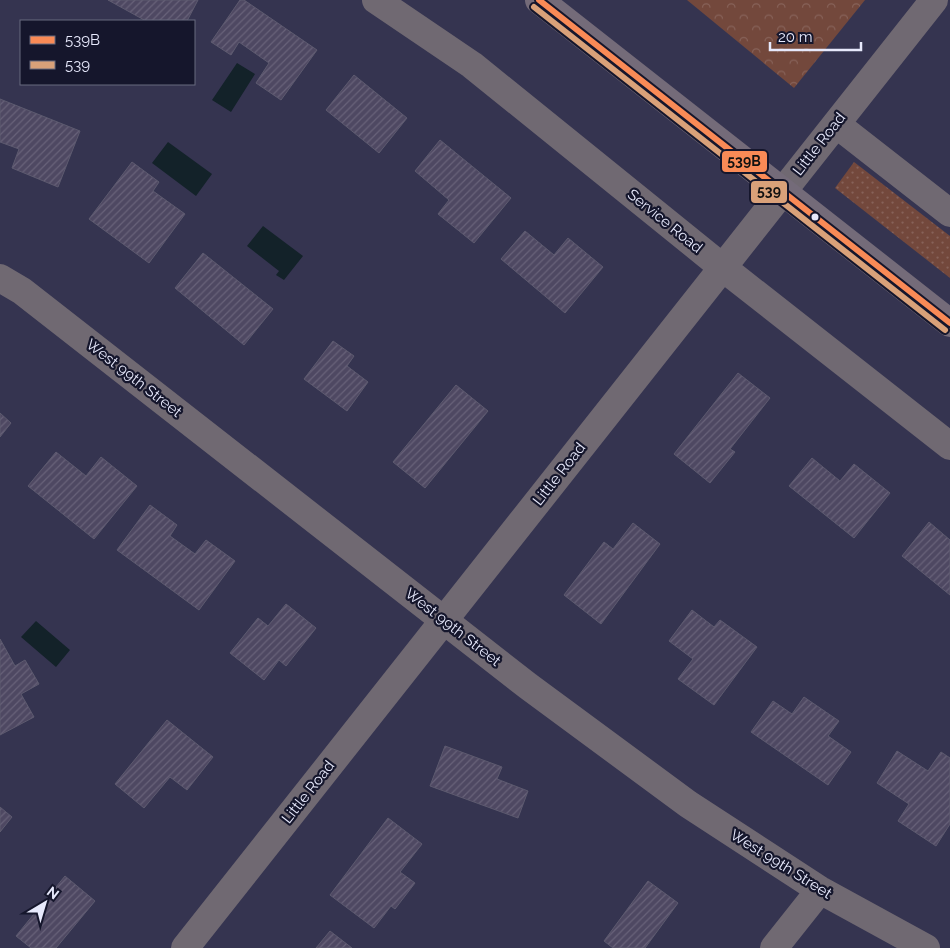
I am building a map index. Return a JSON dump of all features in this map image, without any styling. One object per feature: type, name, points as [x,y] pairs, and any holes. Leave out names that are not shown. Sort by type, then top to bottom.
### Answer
[{"type":"street","name":"Service Road","points":[[376,0],[472,66],[722,267],[950,446]]},
{"type":"street","points":[[539,0],[950,323]]},
{"type":"street","name":"Little Road","points":[[185,948],[934,0]]},
{"type":"street","points":[[836,124],[950,213]]},
{"type":"street","name":"West 99th Street","points":[[0,278],[22,291],[528,686],[688,804],[820,890],[926,948]]},
{"type":"street","points":[[774,948],[820,890]]},
{"type":"green space","points":[[687,0],[865,0],[794,88]]},
{"type":"green space","points":[[854,162],[950,236],[950,278],[835,188]]},
{"type":"shaded area","points":[[237,63],[255,74],[231,112],[212,100]]},
{"type":"shaded area","points":[[168,142],[212,174],[196,196],[152,163]]},
{"type":"shaded area","points":[[263,226],[303,256],[284,280],[276,275],[279,271],[247,246]]},
{"type":"shaded area","points":[[36,621],[70,650],[56,667],[21,637]]},
{"type":"building","points":[[108,0],[198,0],[188,20],[144,20]]},
{"type":"building","points":[[240,0],[244,0],[317,50],[281,100],[256,83],[269,63],[239,42],[231,55],[211,42]]},
{"type":"building","points":[[354,75],[407,118],[379,153],[326,110]]},
{"type":"building","points":[[0,99],[80,131],[58,187],[12,168],[19,149],[0,142]]},
{"type":"building","points":[[440,140],[511,198],[474,243],[438,214],[449,200],[415,171]]},
{"type":"building","points":[[132,162],[159,182],[153,191],[185,214],[149,263],[89,219]]},
{"type":"building","points":[[525,231],[554,255],[568,238],[603,267],[565,313],[501,259]]},
{"type":"building","points":[[203,253],[273,309],[244,345],[175,288]]},
{"type":"building","points":[[333,341],[354,356],[347,366],[368,382],[347,411],[304,379]]},
{"type":"building","points":[[738,373],[770,398],[730,449],[735,452],[710,483],[674,454]]},
{"type":"building","points":[[456,385],[488,411],[425,488],[393,462]]},
{"type":"building","points":[[0,413],[11,423],[0,437]]},
{"type":"building","points":[[56,452],[86,476],[101,457],[137,486],[94,539],[28,486]]},
{"type":"building","points":[[812,458],[840,481],[854,464],[890,493],[854,538],[789,486]]},
{"type":"building","points":[[150,505],[177,525],[170,536],[195,554],[206,540],[235,561],[199,610],[117,550]]},
{"type":"building","points":[[929,522],[950,540],[950,595],[902,556]]},
{"type":"building","points":[[633,523],[660,544],[601,624],[564,595],[604,542],[613,549]]},
{"type":"building","points":[[286,604],[316,628],[286,666],[279,660],[264,680],[230,653],[258,618],[268,626]]},
{"type":"building","points":[[692,610],[714,627],[720,620],[757,647],[714,705],[678,679],[693,659],[669,641]]},
{"type":"building","points":[[0,639],[15,666],[25,660],[39,684],[21,694],[34,717],[0,735]]},
{"type":"building","points":[[804,697],[839,721],[828,736],[851,752],[828,785],[751,732],[773,701],[792,714]]},
{"type":"building","points":[[167,720],[213,757],[187,790],[170,777],[144,808],[115,784]]},
{"type":"building","points":[[445,746],[502,767],[497,779],[528,791],[518,818],[430,786]]},
{"type":"building","points":[[897,751],[928,771],[941,752],[950,758],[950,824],[936,846],[898,821],[909,804],[877,783]]},
{"type":"building","points":[[0,807],[12,817],[0,832]]},
{"type":"building","points":[[388,818],[422,844],[400,872],[415,883],[395,909],[391,906],[374,928],[330,895]]},
{"type":"building","points":[[65,876],[95,901],[56,948],[31,948],[16,936]]},
{"type":"building","points":[[648,881],[678,903],[645,948],[613,948],[604,941]]},
{"type":"building","points":[[330,931],[352,948],[316,948]]},
{"type":"transit line","name":"539B","points":[[539,0],[950,323]]},
{"type":"transit line","name":"539","points":[[534,7],[945,330]]}]
